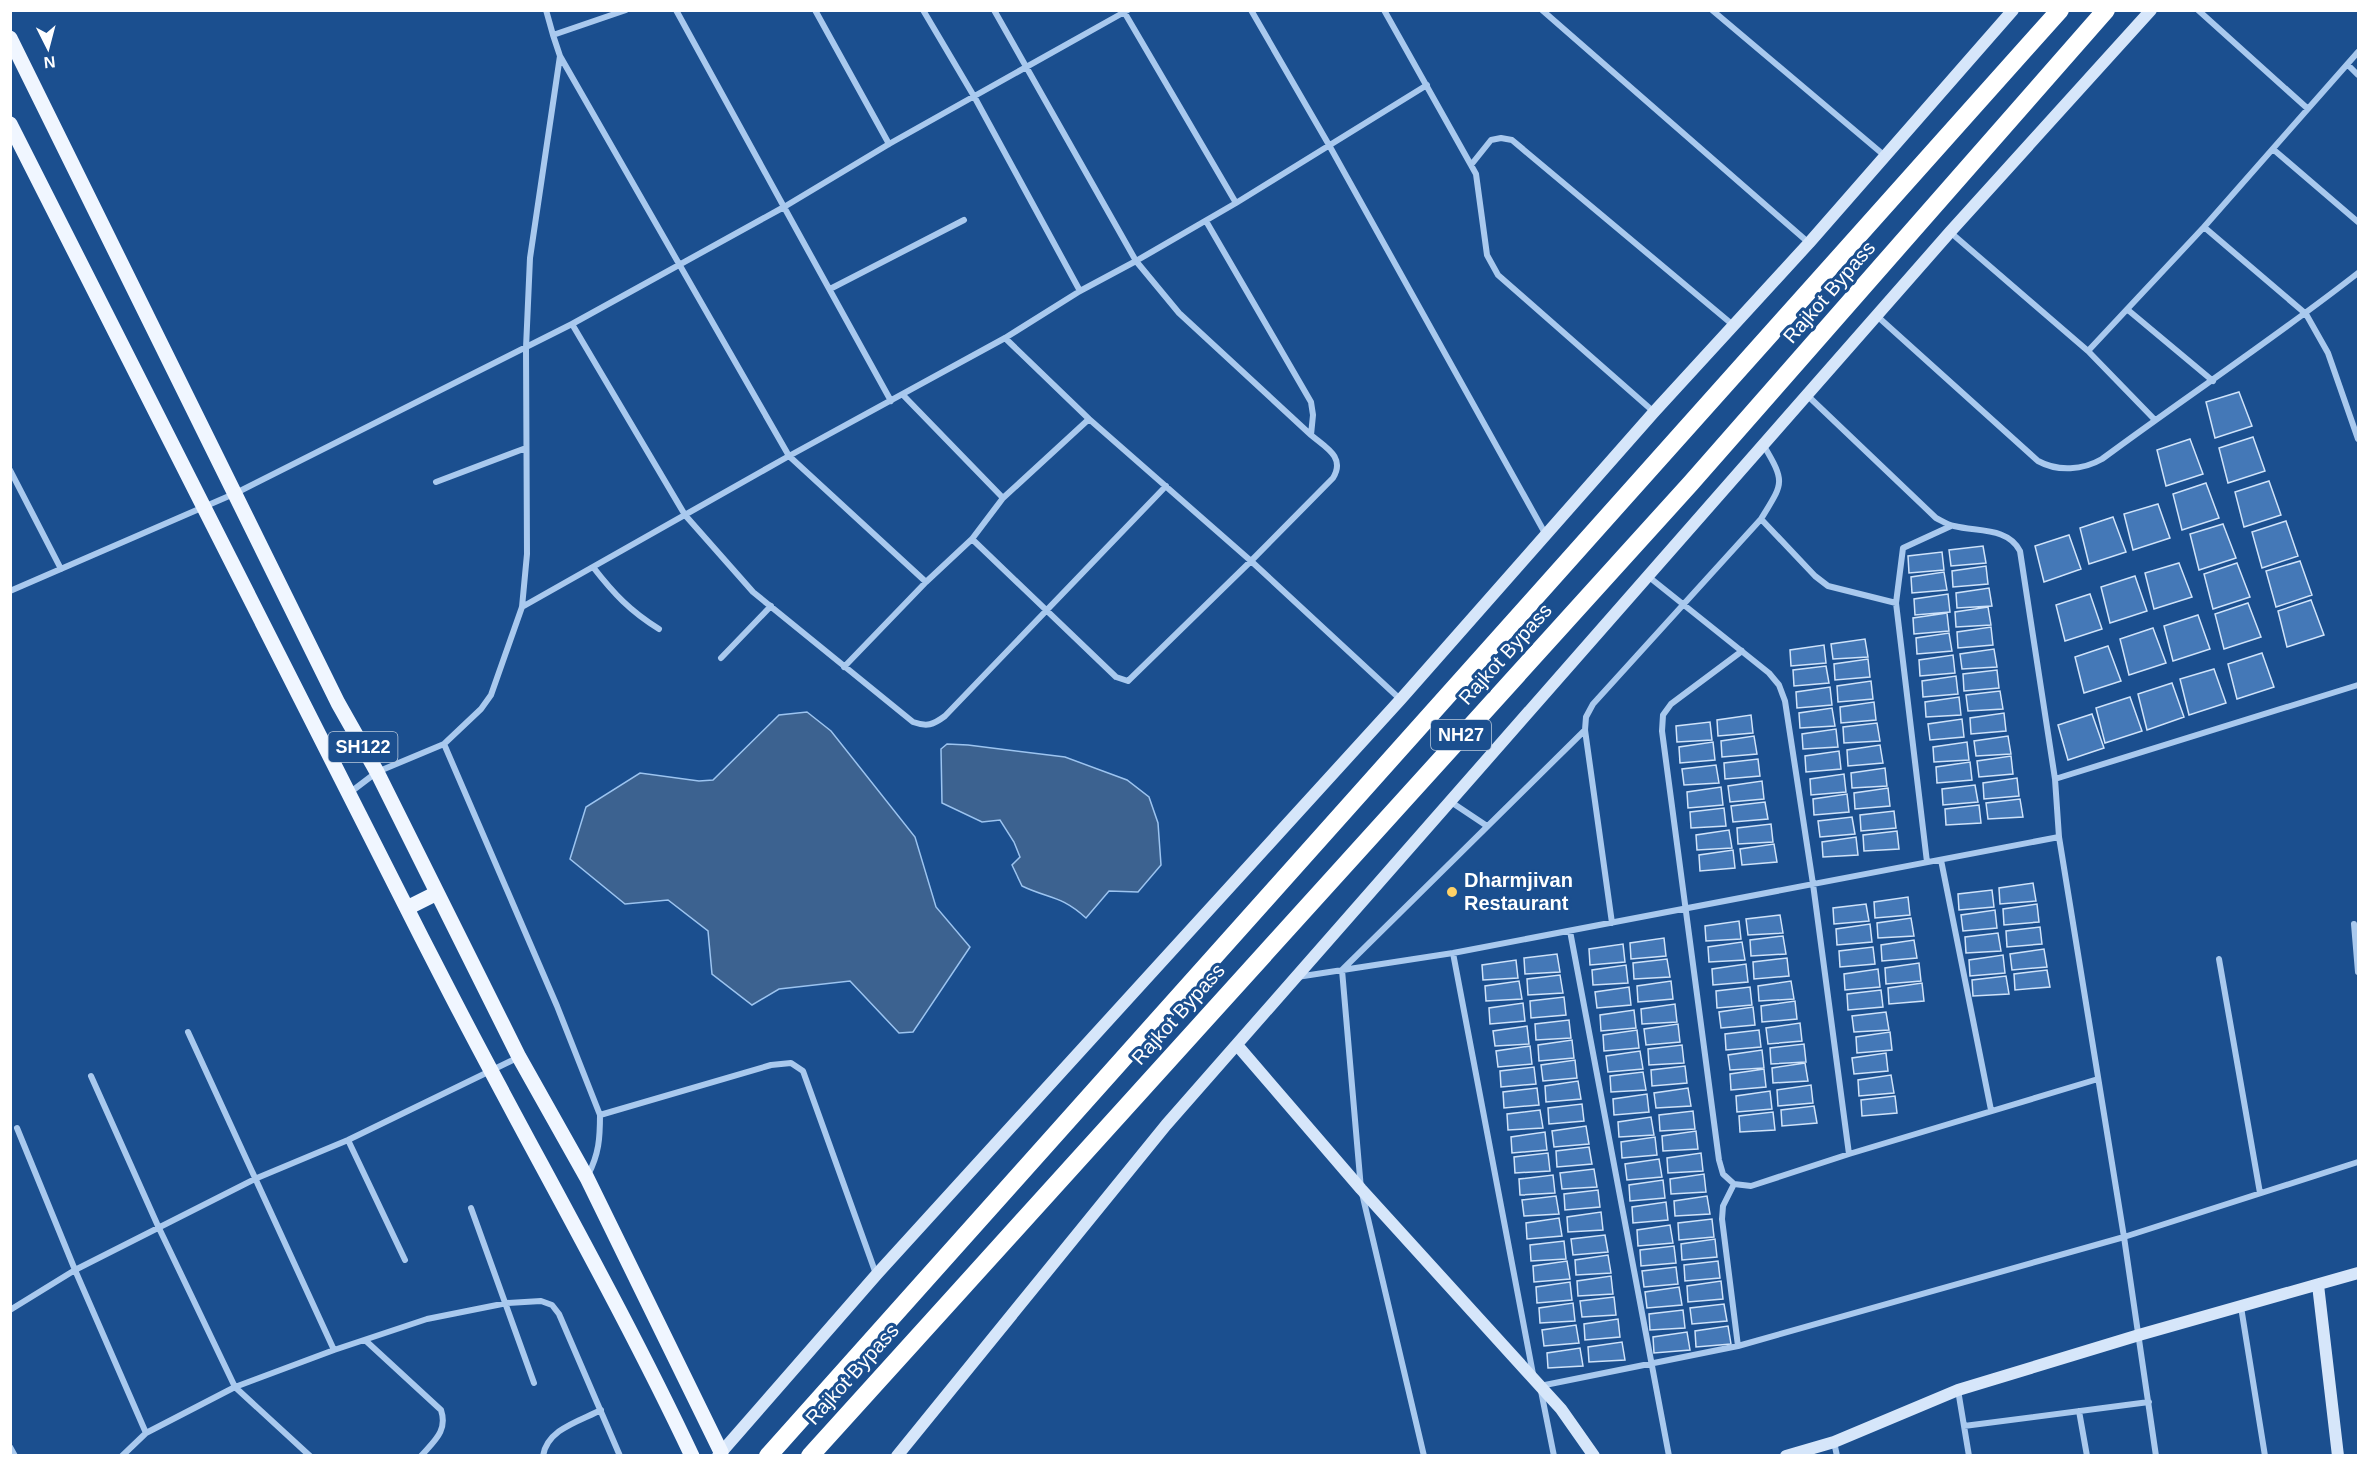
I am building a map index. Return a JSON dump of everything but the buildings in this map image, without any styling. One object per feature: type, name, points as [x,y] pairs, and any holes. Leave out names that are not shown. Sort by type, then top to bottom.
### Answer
[{"type":"highway","name":"Rajkot Bypass","points":[[772,1450],[2060,10]]},
{"type":"highway","name":"Rajkot Bypass","points":[[810,1455],[1699,474],[2106,10]]},
{"type":"main road","name":"SH122","points":[[10,38],[14,54],[236,493],[338,703],[377,772],[519,1057],[586,1178],[721,1454]]},
{"type":"main road","name":"SH122","points":[[10,124],[348,795],[490,1071],[659,1384],[692,1455]]},
{"type":"main road","points":[[406,908],[437,893]]},
{"type":"street","points":[[546,10],[560,56],[677,264],[789,456],[926,582]]},
{"type":"street","points":[[553,35],[626,10]]},
{"type":"street","points":[[676,10],[891,401]]},
{"type":"street","points":[[815,10],[889,144]]},
{"type":"street","points":[[923,10],[975,98],[1080,291]]},
{"type":"street","points":[[972,539],[1045,611],[1116,676],[1128,681],[1251,561],[1333,478],[1338,470],[1338,462],[1332,453],[1179,313],[1136,261],[994,10]]},
{"type":"street","points":[[1251,10],[1547,536]]},
{"type":"street","points":[[1384,10],[1471,165],[1479,185],[1486,255],[1498,275],[1654,412]]},
{"type":"street","points":[[1542,10],[1809,243]]},
{"type":"street","points":[[1712,10],[1885,156]]},
{"type":"street","points":[[721,1454],[877,1274],[1401,699],[1654,412],[1809,243],[2013,10]]},
{"type":"street","points":[[897,1455],[1166,1125],[1950,232],[2151,10]]},
{"type":"street","points":[[2198,10],[2307,108]]},
{"type":"street","points":[[10,591],[236,493],[526,348],[784,207],[889,144],[975,98],[1125,11],[1236,203]]},
{"type":"street","points":[[2088,351],[2274,150],[2307,108],[2358,52]]},
{"type":"street","points":[[348,795],[377,772],[444,744],[481,709],[491,695],[522,607],[527,554],[526,348],[532,239],[560,56]]},
{"type":"street","points":[[2348,65],[2358,75]]},
{"type":"street","points":[[522,607],[789,456],[1005,338],[1080,291],[1206,221],[1427,85]]},
{"type":"street","points":[[1471,165],[1491,140],[1501,138],[1512,140],[1733,325]]},
{"type":"street","points":[[2274,150],[2358,222]]},
{"type":"street","points":[[830,289],[964,220]]},
{"type":"street","points":[[1206,221],[1311,402],[1313,416],[1311,435]]},
{"type":"street","points":[[2204,227],[2306,314],[2328,353],[2358,438]]},
{"type":"street","points":[[1950,232],[2088,351],[2156,420]]},
{"type":"street","points":[[1877,316],[2038,461],[2049,467],[2061,469],[2094,464],[2306,314],[2358,273]]},
{"type":"street","points":[[2128,310],[2213,381]]},
{"type":"street","points":[[572,324],[685,515],[753,592],[913,723],[925,726],[936,723],[945,716],[1166,486]]},
{"type":"street","points":[[1005,338],[1089,419],[1251,561],[1401,699]]},
{"type":"street","points":[[903,395],[1003,498]]},
{"type":"street","points":[[1808,396],[1936,518],[1951,526],[2004,535],[2015,542],[2020,551],[2055,779],[2059,837],[2124,1237],[2156,1455]]},
{"type":"street","points":[[844,667],[926,582],[972,539],[1003,498],[1089,419]]},
{"type":"street","points":[[1612,923],[1585,730],[1586,717],[1593,704],[1761,519],[1776,495],[1780,481],[1779,470],[1764,446]]},
{"type":"street","points":[[436,482],[526,448]]},
{"type":"street","points":[[10,470],[61,569]]},
{"type":"street","points":[[1761,519],[1815,576],[1828,586],[1896,603]]},
{"type":"street","points":[[1927,862],[1896,603],[1903,548],[1951,526]]},
{"type":"street","points":[[593,567],[615,595],[638,616],[659,629]]},
{"type":"street","points":[[1649,577],[1769,673],[1779,685],[1785,701],[1813,884],[1849,1154]]},
{"type":"street","points":[[721,658],[771,606]]},
{"type":"street","points":[[1742,651],[1671,704],[1663,715],[1662,731],[1684,909],[1719,1160],[1723,1174],[1734,1184],[1752,1186],[1991,1110],[2098,1079]]},
{"type":"street","points":[[2055,779],[2358,685]]},
{"type":"street","points":[[1342,970],[1585,730]]},
{"type":"street","points":[[444,744],[557,1006],[600,1115],[600,1146],[586,1178]]},
{"type":"street","points":[[1451,802],[1487,826]]},
{"type":"street","points":[[1296,977],[1453,953],[2059,837]]},
{"type":"street","points":[[1941,860],[1991,1110]]},
{"type":"street","points":[[2354,924],[2358,972]]},
{"type":"street","points":[[1570,931],[1669,1455]]},
{"type":"street","points":[[1453,953],[1537,1382],[1554,1455]]},
{"type":"street","points":[[2219,959],[2260,1193]]},
{"type":"street","points":[[1342,970],[1361,1189],[1424,1455]]},
{"type":"street","points":[[188,1032],[334,1350]]},
{"type":"street","points":[[1237,1045],[1361,1189],[1561,1409],[1594,1455]]},
{"type":"street","points":[[10,1310],[75,1270],[158,1226],[257,1178],[348,1140],[519,1057]]},
{"type":"street","points":[[600,1115],[771,1065],[791,1063],[803,1071],[877,1274]]},
{"type":"street","points":[[91,1076],[158,1226],[235,1387],[310,1455]]},
{"type":"street","points":[[17,1128],[75,1270],[146,1432]]},
{"type":"street","points":[[348,1140],[405,1260]]},
{"type":"street","points":[[1537,1382],[1738,1346],[2124,1237],[2358,1162]]},
{"type":"street","points":[[1734,1184],[1723,1206],[1722,1219],[1738,1346]]},
{"type":"street","points":[[471,1208],[534,1383]]},
{"type":"street","points":[[1785,1455],[1834,1442],[1958,1390],[2139,1335],[2358,1273]]},
{"type":"street","points":[[2318,1285],[2338,1455]]},
{"type":"street","points":[[122,1455],[146,1432],[235,1387],[334,1350],[427,1319],[507,1303],[541,1301],[552,1305],[559,1314],[620,1455]]},
{"type":"street","points":[[2241,1306],[2265,1455]]},
{"type":"street","points":[[365,1340],[441,1410],[445,1421],[442,1431],[421,1455]]},
{"type":"street","points":[[1958,1390],[1968,1455]]},
{"type":"street","points":[[1964,1426],[2149,1402]]},
{"type":"street","points":[[543,1455],[545,1446],[555,1433],[601,1410]]},
{"type":"street","points":[[2079,1411],[2086,1455]]},
{"type":"street","points":[[1834,1442],[1837,1455]]},
{"type":"street","points":[[10,1447],[15,1455]]},
{"type":"water","points":[[807,712],[831,731],[915,837],[936,907],[970,947],[913,1032],[899,1033],[850,981],[779,989],[752,1005],[712,974],[708,931],[668,900],[625,904],[570,859],[586,807],[640,773],[699,781],[713,780],[779,715]]},
{"type":"water","points":[[947,744],[1065,757],[1127,780],[1149,797],[1158,823],[1161,865],[1138,892],[1109,891],[1086,918],[1062,901],[1022,886],[1012,865],[1020,857],[1014,842],[1000,820],[982,822],[942,803],[941,749]]},
{"type":"place","name":"Dharmjivan Restaurant","points":[[1452,892]]}]
